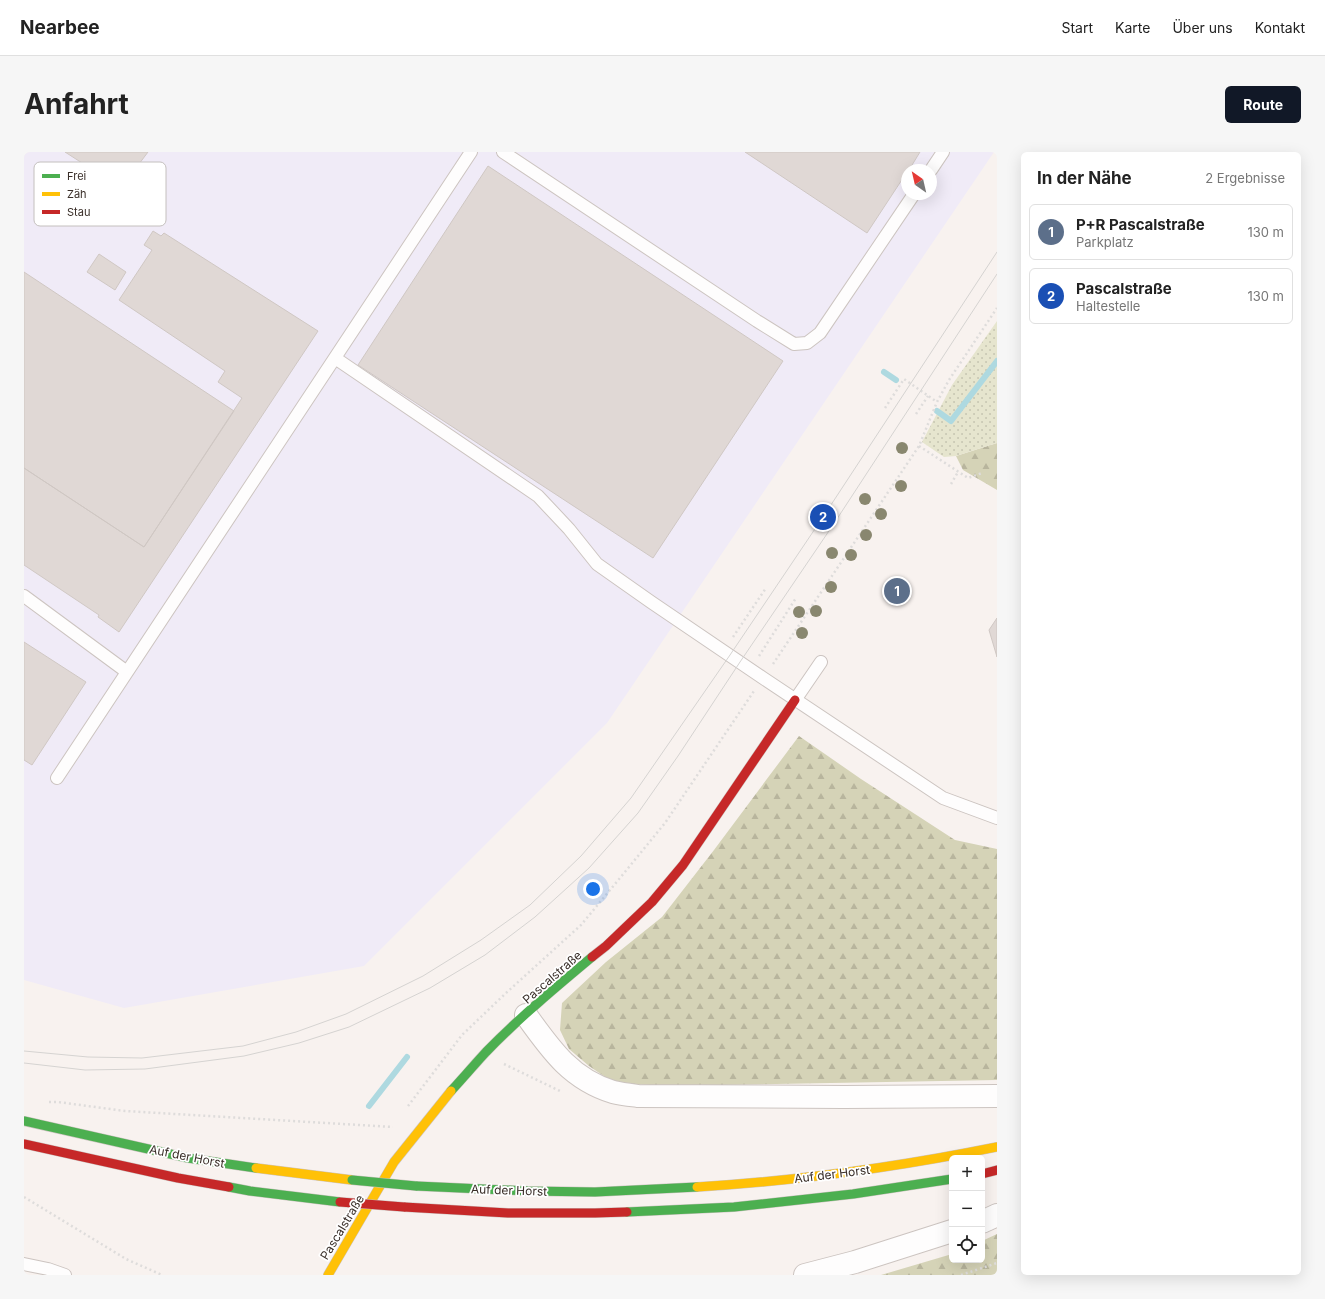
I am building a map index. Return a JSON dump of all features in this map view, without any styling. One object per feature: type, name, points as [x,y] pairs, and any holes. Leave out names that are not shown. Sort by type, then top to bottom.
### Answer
[{"type":"street","name":"Pascalstraße","points":[[328,1275],[394,1162],[438,1107],[484,1054],[561,983],[606,946],[652,902],[683,865],[796,700]]},
{"type":"street","points":[[526,1015],[548,1045],[570,1069],[595,1085],[615,1093],[646,1096],[997,1096]]},
{"type":"street","name":"Auf der Horst","points":[[24,1121],[188,1158],[260,1169],[416,1186],[515,1191],[597,1192],[728,1185],[889,1167],[997,1147]]},
{"type":"street","name":"Auf der Horst","points":[[24,1144],[178,1178],[250,1191],[340,1202],[508,1213],[596,1213],[726,1208],[853,1194],[949,1179]]},
{"type":"street","points":[[985,1173],[997,1170]]},
{"type":"street","points":[[985,1221],[997,1215]]},
{"type":"street","points":[[805,1275],[855,1262],[948,1231]]},
{"type":"lane","points":[[57,778],[471,152]]},
{"type":"lane","points":[[503,152],[794,344],[807,343],[820,333],[910,200]]},
{"type":"lane","points":[[935,164],[943,152]]},
{"type":"lane","points":[[335,358],[538,496],[597,564],[763,678],[943,798],[997,818]]},
{"type":"lane","points":[[24,596],[127,672]]},
{"type":"lane","points":[[796,700],[822,662]]},
{"type":"lane","points":[[24,1264],[48,1269],[65,1275]]},
{"type":"path","points":[[406,1109],[462,1035],[506,993],[582,925],[666,824],[919,446],[949,380],[997,308]]},
{"type":"path","points":[[886,408],[904,379],[938,402]]},
{"type":"path","points":[[916,414],[928,396]]},
{"type":"path","points":[[919,446],[968,478],[982,473]]},
{"type":"path","points":[[951,484],[958,472]]},
{"type":"path","points":[[737,631],[766,588]]},
{"type":"path","points":[[771,639],[796,598]]},
{"type":"path","points":[[44,1103],[58,1102],[125,1111],[393,1127]]},
{"type":"path","points":[[388,1133],[397,1121]]},
{"type":"path","points":[[24,1197],[126,1260],[162,1275]]},
{"type":"path","points":[[961,1275],[997,1263]]},
{"type":"shaded area","points":[[24,152],[994,152],[607,723],[364,966],[124,1008],[24,980]]},
{"type":"green space","points":[[997,321],[997,443],[956,456],[944,457],[922,442],[952,385]]},
{"type":"green space","points":[[997,443],[997,490],[963,470],[956,456]]},
{"type":"green space","points":[[799,736],[861,779],[955,840],[997,849],[997,1080],[667,1086],[614,1083],[589,1066],[569,1049],[560,1030],[562,1003],[606,962],[662,917]]},
{"type":"green space","points":[[997,1234],[997,1275],[881,1275],[949,1255],[949,1263],[985,1263],[985,1240]]},
{"type":"building","points":[[65,152],[148,152],[140,162],[81,162]]},
{"type":"building","points":[[745,152],[920,152],[913,164],[901,164],[901,181],[867,233]]},
{"type":"building","points":[[488,166],[783,361],[653,558],[358,365]]},
{"type":"building","points":[[153,231],[161,236],[164,233],[318,331],[119,632],[98,617],[99,615],[24,565],[24,468],[144,547],[242,398],[218,382],[225,371],[119,300],[152,250],[144,245]]},
{"type":"building","points":[[99,254],[126,272],[115,290],[87,272]]},
{"type":"building","points":[[24,272],[234,411],[144,547],[24,468]]},
{"type":"building","points":[[997,618],[997,657],[989,630]]},
{"type":"building","points":[[24,642],[86,682],[32,765],[24,760]]},
{"type":"waterway","points":[[937,411],[951,421],[997,361]]},
{"type":"waterway","points":[[884,372],[896,380]]},
{"type":"waterway","points":[[369,1106],[407,1057]]},
{"type":"tram line","points":[[24,1051],[88,1057],[142,1058],[243,1046],[296,1032],[346,1014],[423,976],[481,940],[530,905],[581,856],[631,798],[823,517],[997,252]]},
{"type":"tram line","points":[[24,1063],[85,1070],[145,1069],[244,1056],[299,1043],[349,1027],[430,988],[485,955],[535,917],[589,868],[638,813],[833,525],[997,274]]},
{"type":"traffic: fast","points":[[451,1091],[511,1027],[592,957]]},
{"type":"traffic: fast","points":[[24,1121],[188,1158],[256,1168]]},
{"type":"traffic: fast","points":[[627,1212],[734,1207],[853,1194],[949,1179]]},
{"type":"traffic: fast","points":[[352,1180],[416,1186]]},
{"type":"traffic: fast","points":[[416,1186],[528,1191],[595,1192],[697,1187]]},
{"type":"traffic: fast","points":[[229,1187],[340,1202]]},
{"type":"traffic: slow","points":[[328,1275],[394,1162],[451,1091]]},
{"type":"traffic: slow","points":[[697,1187],[773,1181],[848,1172],[923,1161],[997,1147]]},
{"type":"traffic: slow","points":[[256,1168],[352,1180]]},
{"type":"traffic: jam","points":[[592,957],[606,946],[652,902],[683,865],[795,700]]},
{"type":"traffic: jam","points":[[24,1144],[178,1178],[229,1187]]},
{"type":"traffic: jam","points":[[985,1173],[997,1170]]},
{"type":"traffic: jam","points":[[340,1202],[404,1207]]},
{"type":"traffic: jam","points":[[404,1207],[508,1213],[627,1212]]},
{"type":"place","name":"Pascalstraße","points":[[823,517]]},
{"type":"place","name":"P+R Pascalstraße","points":[[897,591]]}]
